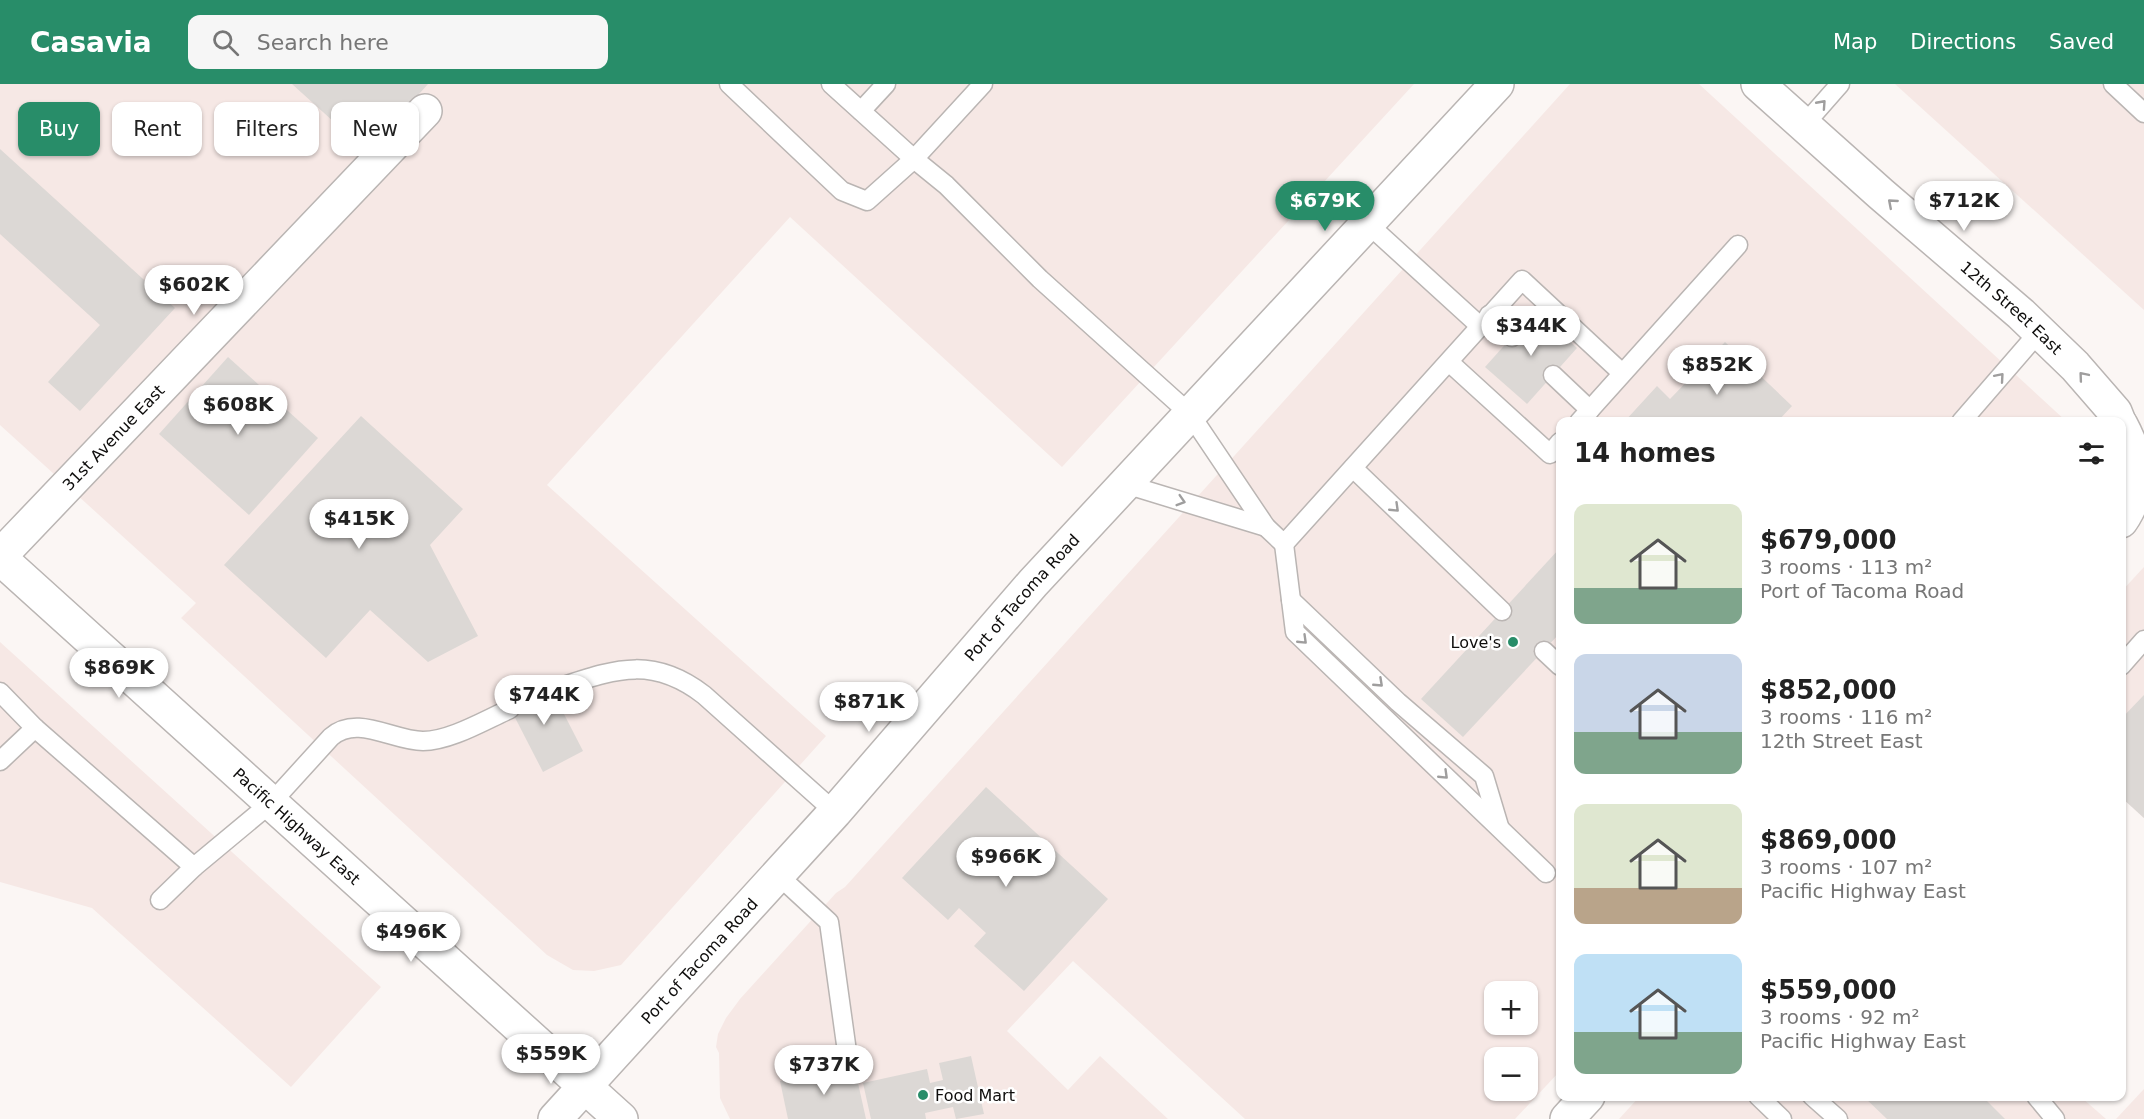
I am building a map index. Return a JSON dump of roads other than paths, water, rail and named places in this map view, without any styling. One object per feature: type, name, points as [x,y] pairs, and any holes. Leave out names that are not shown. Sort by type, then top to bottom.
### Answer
[{"type":"main road","name":"Port of Tacoma Road","points":[[555,1119],[835,812],[1033,583],[1497,84]]},
{"type":"main road","name":"12th Street East","points":[[1758,84],[2039,332],[2074,366],[2118,417]]},
{"type":"main road","name":"31st Avenue East","points":[[0,557],[425,111]]},
{"type":"main road","points":[[2126,514],[2138,481],[2132,437]]},
{"type":"main road","name":"Pacific Highway East","points":[[0,557],[621,1119]]},
{"type":"main road","points":[[1567,1119],[1583,1101]]},
{"type":"lane","points":[[831,84],[946,185],[1040,279],[1190,414],[1266,527],[1284,544],[1295,632],[1546,873]]},
{"type":"lane","points":[[861,111],[886,84]]},
{"type":"lane","points":[[736,86],[842,191],[867,201],[914,159],[983,84]]},
{"type":"lane","points":[[1804,125],[1840,84]]},
{"type":"lane","points":[[2113,84],[2144,112]]},
{"type":"lane","points":[[1368,224],[1484,321],[1512,337]]},
{"type":"lane","points":[[1552,375],[1584,416],[1738,245]]},
{"type":"lane","points":[[1284,544],[1522,280],[1622,374]]},
{"type":"lane","points":[[1965,417],[2039,332]]},
{"type":"lane","points":[[1449,362],[1550,454],[1556,447]]},
{"type":"lane","points":[[1353,468],[1502,611]]},
{"type":"lane","points":[[1125,484],[1266,527]]},
{"type":"lane","points":[[1291,600],[1398,702],[1484,776],[1500,828]]},
{"type":"lane","points":[[2126,660],[2144,640]]},
{"type":"lane","points":[[1544,651],[1556,662]]},
{"type":"lane","points":[[551,690],[624,669],[644,668],[666,673],[704,694],[835,812]]},
{"type":"lane","points":[[0,692],[35,728],[194,867]]},
{"type":"lane","points":[[160,900],[194,867],[271,803],[331,737],[342,729],[363,728],[410,740],[426,741],[453,734],[510,709]]},
{"type":"lane","points":[[0,761],[35,728]]},
{"type":"lane","points":[[778,875],[829,922],[849,1066]]},
{"type":"lane","points":[[1763,1101],[1782,1119]]},
{"type":"lane","points":[[1818,1101],[1838,1119]]},
{"type":"lane","points":[[2040,1101],[2055,1119]]},
{"type":"place","name":"Love's","points":[[1513,642]]},
{"type":"place","name":"Food Mart","points":[[923,1095]]}]
